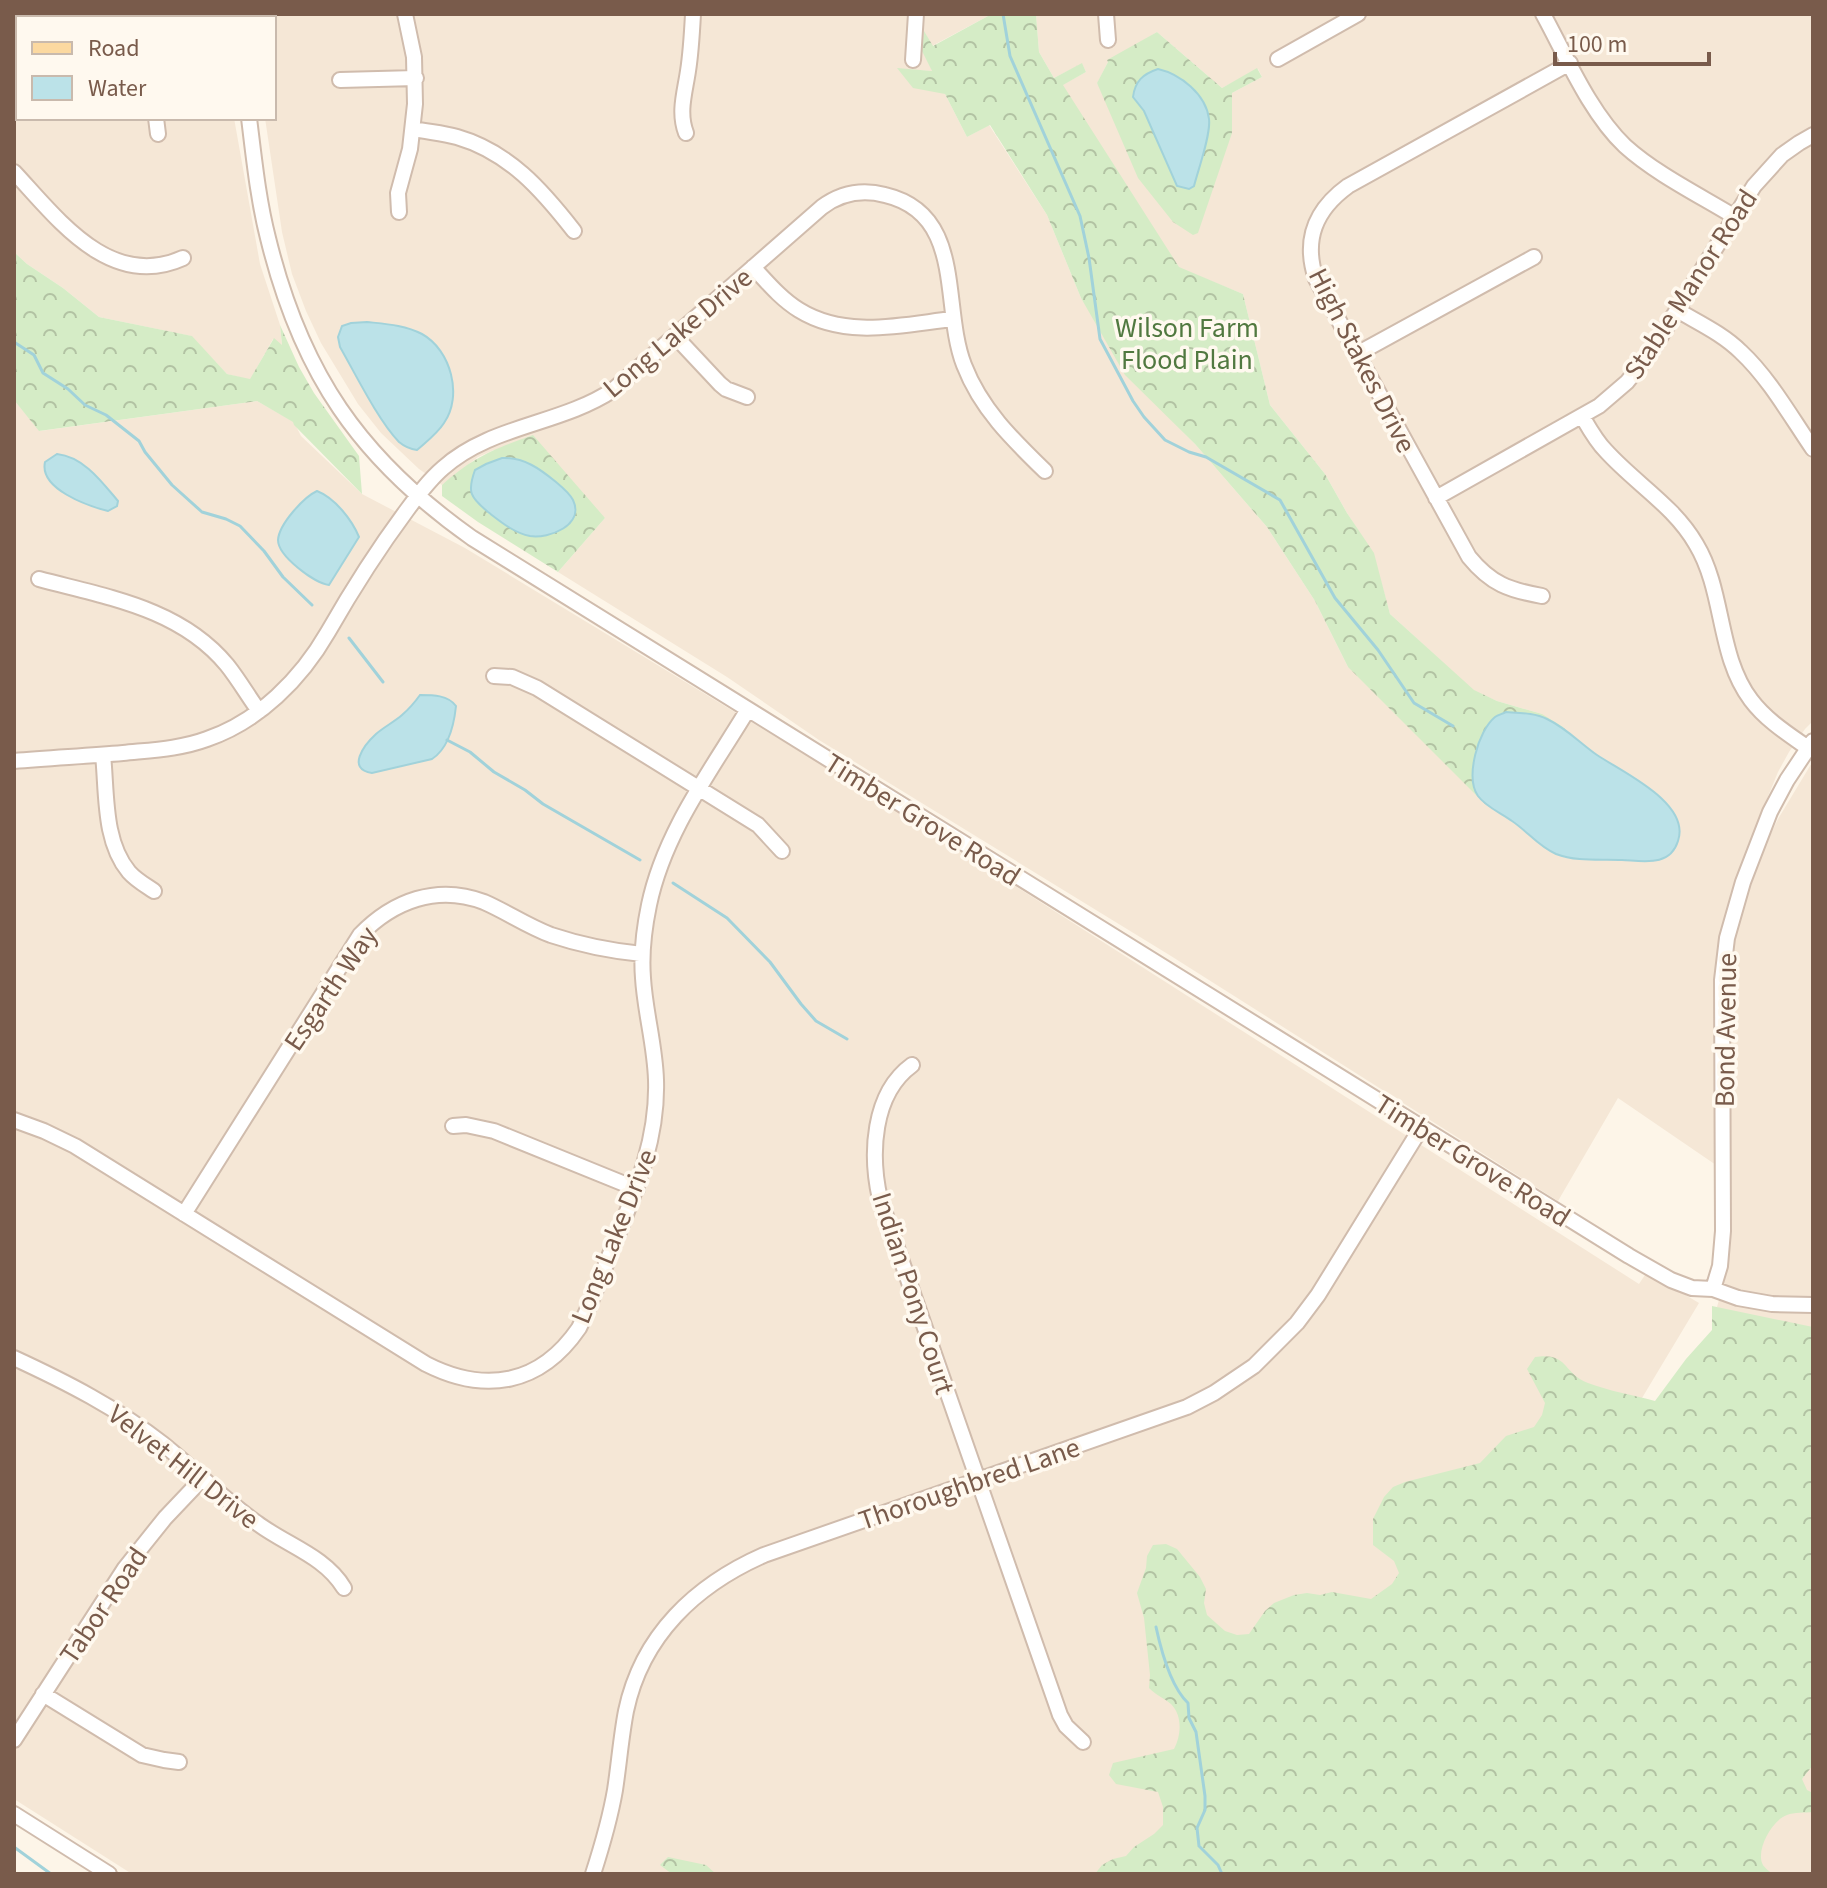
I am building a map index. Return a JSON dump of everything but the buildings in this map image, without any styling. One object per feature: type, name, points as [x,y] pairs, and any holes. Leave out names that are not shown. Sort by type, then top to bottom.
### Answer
[{"type":"street","points":[[399,212],[398,193],[414,129],[416,78],[405,14]]},
{"type":"street","points":[[686,133],[682,124],[683,99],[693,14]]},
{"type":"street","points":[[913,60],[916,14]]},
{"type":"street","points":[[1106,14],[1108,40]]},
{"type":"street","points":[[1278,59],[1358,14]]},
{"type":"street","points":[[1543,14],[1601,117],[1623,144],[1654,168],[1735,217]]},
{"type":"street","name":"High Stakes Drive","points":[[1542,596],[1502,586],[1479,569],[1469,557],[1316,279],[1311,265],[1311,241],[1314,227],[1326,206],[1348,186],[1570,63]]},
{"type":"street","points":[[340,80],[416,78]]},
{"type":"street","points":[[156,120],[158,134]]},
{"type":"street","name":"Timber Grove Road","points":[[249,120],[267,236],[278,277],[307,353],[349,423],[387,468],[417,497],[472,538],[747,711],[1662,1275],[1692,1288],[1713,1289],[1756,1302],[1813,1305]]},
{"type":"street","points":[[414,129],[457,137],[503,158],[533,182],[574,231]]},
{"type":"street","name":"Stable Manor Road","points":[[1436,498],[1612,397],[1639,370],[1754,186],[1790,149],[1813,135]]},
{"type":"street","points":[[14,172],[72,233],[113,260],[160,266],[183,258]]},
{"type":"street","name":"Long Lake Drive","points":[[14,761],[189,745],[229,730],[259,711],[285,690],[313,657],[368,565],[417,497],[444,466],[473,446],[497,435],[597,401],[832,200],[852,193],[890,195],[926,217],[941,242],[952,319],[963,363],[994,419],[1045,471]]},
{"type":"street","points":[[1357,354],[1534,257]]},
{"type":"street","points":[[753,267],[798,309],[832,324],[874,328],[952,319]]},
{"type":"street","points":[[1677,310],[1742,352],[1813,449]]},
{"type":"street","points":[[675,336],[720,384],[747,397]]},
{"type":"street","points":[[1582,416],[1604,449],[1670,510],[1698,547],[1710,574],[1734,667],[1752,702],[1771,721],[1810,744]]},
{"type":"street","points":[[39,579],[137,605],[183,626],[227,665],[259,711]]},
{"type":"street","points":[[494,676],[512,677],[537,688],[758,825],[782,851]]},
{"type":"street","name":"Long Lake Drive","points":[[14,1120],[75,1146],[426,1364],[455,1377],[486,1381],[523,1375],[539,1367],[570,1341],[587,1312],[637,1189],[650,1145],[656,1097],[642,954],[648,907],[658,870],[673,836],[747,711]]},
{"type":"street","name":"Bond Avenue","points":[[1713,1289],[1720,1266],[1723,1231],[1722,980],[1725,948],[1754,850],[1770,812],[1810,744]]},
{"type":"street","points":[[103,755],[113,843],[126,870],[154,891]]},
{"type":"street","name":"Esgarth Way","points":[[184,1214],[360,935],[399,904],[432,896],[468,897],[495,907],[525,924],[571,941],[642,954]]},
{"type":"street","name":"Indian Pony Court","points":[[912,1065],[895,1080],[878,1123],[875,1154],[877,1184],[1060,1715],[1066,1726],[1083,1742]]},
{"type":"street","points":[[453,1126],[494,1131],[637,1189]]},
{"type":"street","name":"Thoroughbred Lane","points":[[593,1874],[611,1813],[627,1709],[635,1682],[660,1635],[696,1595],[741,1565],[764,1555],[1187,1407],[1214,1393],[1254,1366],[1304,1315],[1421,1128]]},
{"type":"street","name":"Velvet Hill Drive","points":[[14,1358],[77,1388],[163,1444],[235,1508],[328,1567],[344,1588]]},
{"type":"street","name":"Tabor Road","points":[[14,1740],[125,1568],[165,1518],[202,1479]]},
{"type":"street","points":[[43,1694],[142,1755],[179,1762]]},
{"type":"street","points":[[14,1814],[109,1874]]},
{"type":"shaded area","points":[[14,14],[215,14],[16,16],[16,120],[234,120],[260,264],[280,325],[282,346],[273,339],[250,380],[227,374],[191,336],[99,317],[14,252]]},
{"type":"shaded area","points":[[251,14],[988,14],[932,46],[925,33],[932,71],[898,69],[945,94],[967,137],[989,125],[1047,215],[1081,298],[1164,412],[1267,527],[1315,601],[1348,667],[1542,714],[1474,691],[1390,614],[1373,553],[1325,474],[1270,405],[1243,294],[1179,268],[1062,85],[1086,72],[1082,64],[1054,78],[1039,52],[1036,14],[1813,14],[1813,721],[1778,772],[1747,848],[1721,936],[1716,1165],[1618,1098],[1558,1201],[1171,956],[819,740],[727,677],[558,572],[605,518],[494,450],[478,457],[442,485],[419,469],[381,433],[358,404],[321,343],[292,274],[282,232],[265,120],[276,120],[276,16]],"holes":[[[1157,32],[1222,88],[1258,69],[1262,77],[1232,93],[1232,133],[1097,84],[1108,62]]]},
{"type":"shaded area","points":[[14,400],[40,431],[257,401],[294,422],[301,436],[362,494],[465,548],[896,810],[1639,1284],[1647,1272],[1699,1303],[1597,1473],[1280,1874],[132,1874],[14,1799]]},
{"type":"shaded area","points":[[1813,761],[1813,1366],[1717,1307],[1728,1268],[1731,1232],[1730,982],[1734,939],[1761,853]]},
{"type":"shaded area","points":[[1813,1690],[1813,1874],[1694,1874]]},
{"type":"green space","name":"Wilson Farm Flood Plain","points":[[988,14],[1036,14],[1039,52],[1054,78],[1082,63],[1086,72],[1063,85],[1179,267],[1243,294],[1270,405],[1325,474],[1374,553],[1390,614],[1474,690],[1497,701],[1542,714],[1563,727],[1581,747],[1540,830],[1485,804],[1348,667],[1315,601],[1267,527],[1195,444],[1125,375],[1081,298],[1047,215],[990,125],[967,137],[945,94],[913,88],[897,68],[932,71],[922,51],[924,31],[933,46]]},
{"type":"green space","points":[[1157,32],[1222,88],[1257,68],[1262,77],[1232,93],[1232,133],[1198,233],[1193,235],[1173,222],[1138,178],[1097,83],[1107,60]]},
{"type":"green space","points":[[14,252],[99,317],[192,336],[227,374],[250,379],[274,338],[282,345],[280,325],[314,393],[359,456],[362,494],[293,422],[257,401],[39,431],[14,400]]},
{"type":"green space","points":[[533,435],[605,518],[558,572],[442,496],[442,485],[464,467]]},
{"type":"green space","points":[[1712,1306],[1813,1327],[1813,1765],[1802,1779],[1807,1790],[1813,1793],[1813,1812],[1787,1815],[1771,1829],[1763,1844],[1761,1859],[1773,1874],[1095,1874],[1102,1865],[1126,1856],[1163,1825],[1163,1807],[1158,1792],[1116,1784],[1109,1775],[1113,1763],[1174,1749],[1178,1738],[1180,1726],[1175,1709],[1149,1688],[1144,1618],[1137,1593],[1153,1545],[1166,1544],[1177,1549],[1206,1589],[1204,1603],[1207,1615],[1225,1631],[1237,1635],[1249,1634],[1274,1603],[1294,1595],[1332,1592],[1371,1599],[1392,1584],[1399,1573],[1394,1561],[1373,1545],[1373,1519],[1384,1497],[1393,1487],[1405,1482],[1480,1463],[1506,1436],[1534,1427],[1545,1403],[1527,1369],[1535,1357],[1560,1360],[1588,1383],[1655,1401],[1712,1330]]},
{"type":"green space","points":[[668,1857],[706,1865],[716,1874],[672,1874],[660,1865]]},
{"type":"water","points":[[1158,69],[1175,75],[1191,86],[1207,110],[1209,126],[1206,143],[1194,186],[1189,189],[1177,186],[1144,111],[1133,97],[1141,79]]},
{"type":"water","points":[[367,322],[402,327],[422,334],[432,341],[447,362],[453,387],[450,412],[438,431],[417,450],[403,445],[391,433],[340,347],[338,337],[342,326]]},
{"type":"water","points":[[57,454],[84,465],[106,486],[118,501],[117,506],[108,511],[99,509],[57,488],[45,472],[45,462]]},
{"type":"water","points":[[502,458],[531,465],[563,488],[572,498],[575,509],[570,523],[555,533],[530,536],[508,527],[482,507],[471,489],[475,470]]},
{"type":"water","points":[[317,491],[342,510],[359,537],[329,585],[298,568],[284,554],[278,540],[293,512]]},
{"type":"water","points":[[420,695],[445,698],[456,706],[452,728],[443,749],[432,759],[372,773],[364,771],[359,762],[367,744],[405,713]]},
{"type":"water","points":[[1506,712],[1538,716],[1554,723],[1652,790],[1674,814],[1679,827],[1678,841],[1669,855],[1655,861],[1564,857],[1544,847],[1485,803],[1474,788],[1475,755],[1489,724]]},
{"type":"waterway","points":[[1003,14],[1010,56],[1080,216],[1100,339],[1133,401],[1165,440],[1206,457],[1280,500],[1335,598],[1378,650],[1414,703],[1453,726]]},
{"type":"waterway","points":[[14,342],[34,355],[43,373],[139,441],[172,485],[202,512],[240,526],[283,577],[312,605]]},
{"type":"waterway","points":[[349,638],[383,682]]},
{"type":"waterway","points":[[447,740],[470,752],[543,804],[640,860]]},
{"type":"waterway","points":[[673,883],[727,918],[770,962],[816,1021],[847,1039]]},
{"type":"waterway","points":[[1156,1627],[1168,1668],[1188,1703],[1189,1718],[1196,1732],[1205,1796],[1205,1810],[1197,1828],[1199,1846],[1218,1865],[1222,1874]]},
{"type":"waterway","points":[[14,1847],[51,1874]]}]
